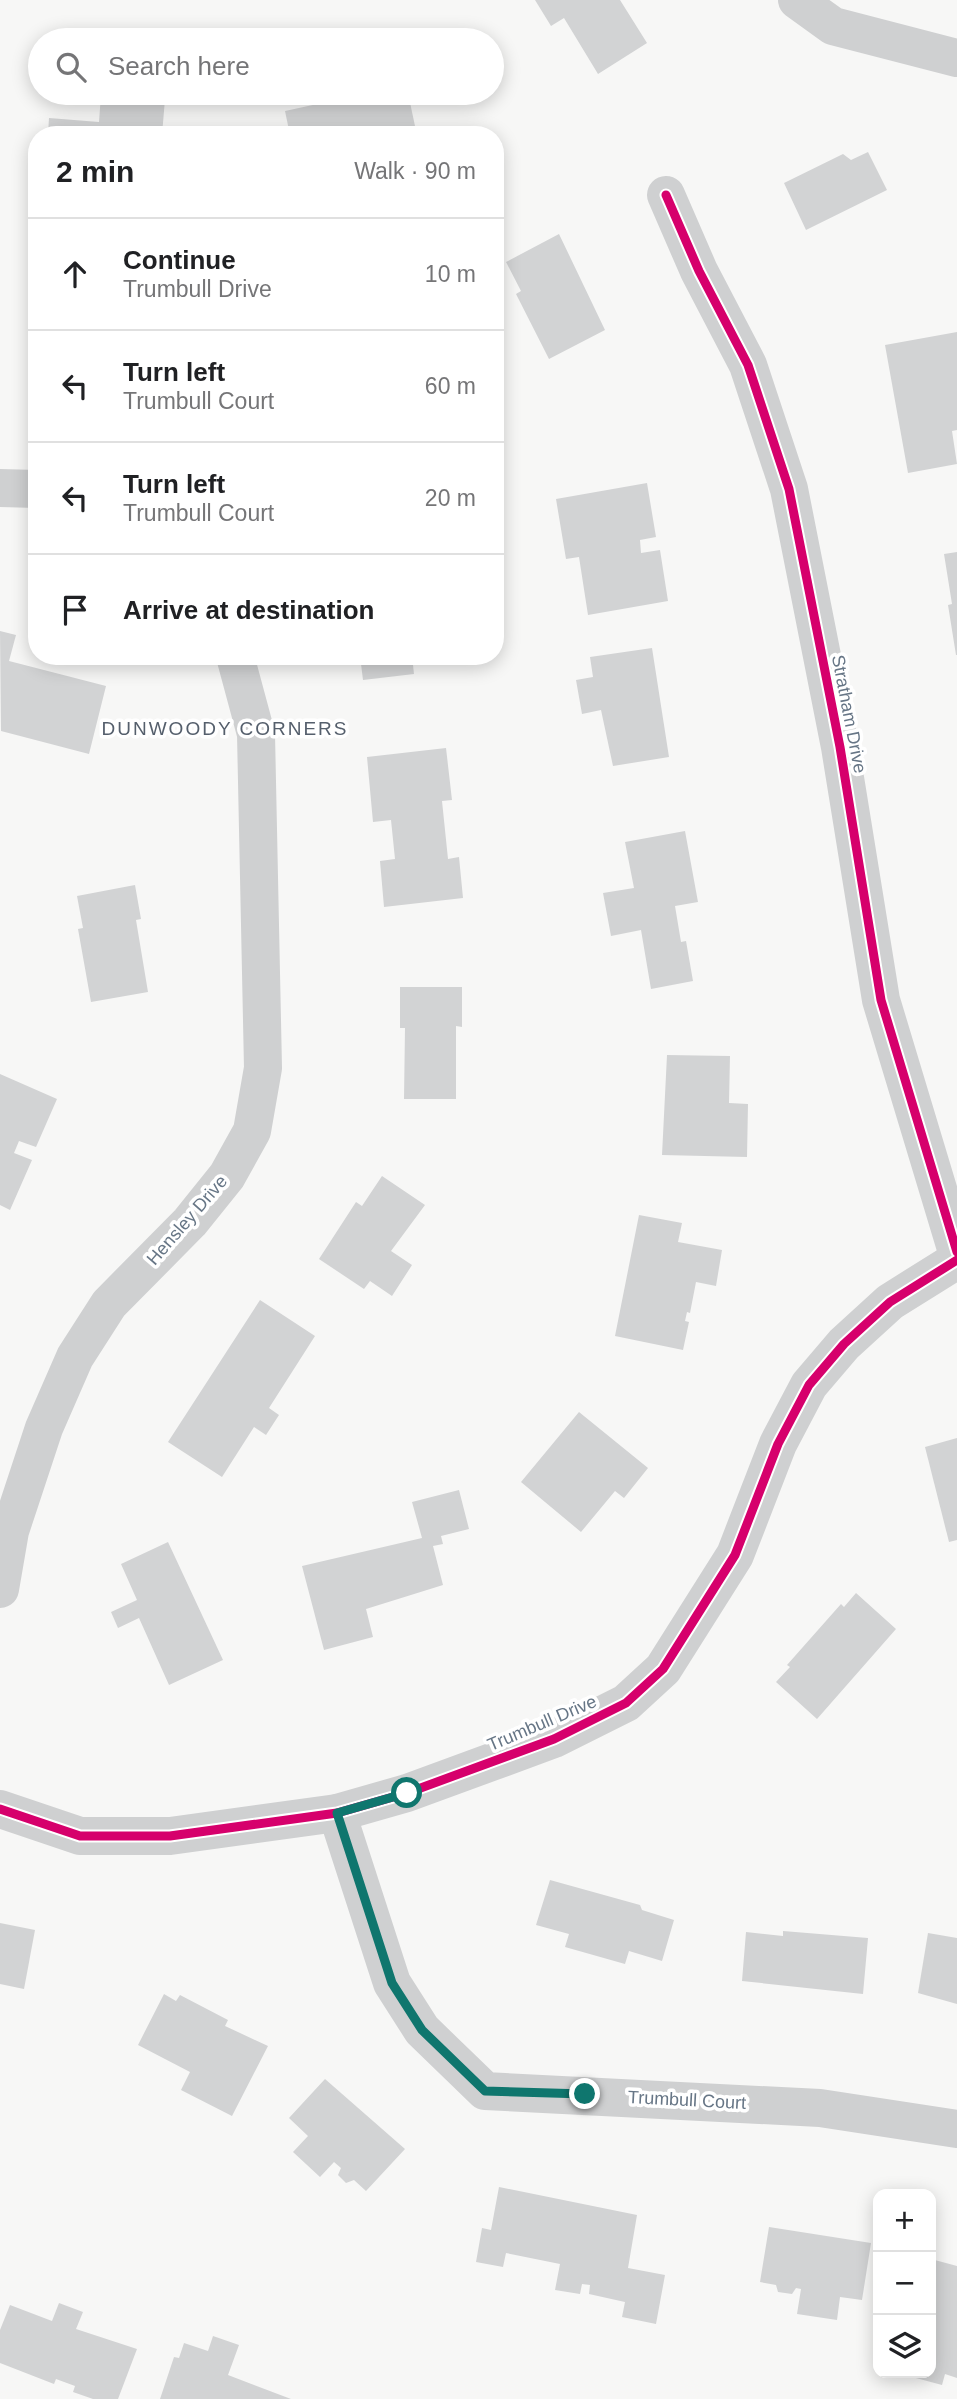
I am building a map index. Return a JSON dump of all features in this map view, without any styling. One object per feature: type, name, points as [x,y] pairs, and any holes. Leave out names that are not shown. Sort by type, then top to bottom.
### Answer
[{"type":"street","points":[[797,0],[833,26],[957,58]]},
{"type":"street","name":"Stratham Drive","points":[[666,195],[699,271],[748,365],[789,489],[840,747],[881,1000],[957,1252]]},
{"type":"street","points":[[0,488],[28,489]]},
{"type":"street","name":"Hensley Drive","points":[[0,1589],[10,1531],[44,1428],[75,1357],[109,1304],[190,1222],[227,1176],[252,1131],[262,1068],[256,734],[237,665]]},
{"type":"street","name":"Trumbull Drive","points":[[0,1809],[80,1836],[170,1836],[337,1813],[407,1793],[554,1739],[626,1703],[663,1669],[735,1555],[778,1444],[809,1385],[844,1343],[890,1302],[957,1260]]},
{"type":"street","name":"Trumbull Court","points":[[337,1813],[392,1983],[422,2030],[485,2091],[820,2108],[957,2129]]},
{"type":"building","points":[[535,0],[620,0],[647,43],[598,74],[564,18],[551,26]]},
{"type":"building","points":[[100,105],[164,105],[163,126],[49,126],[49,118],[99,122]]},
{"type":"building","points":[[313,105],[411,105],[415,126],[288,126],[285,111]]},
{"type":"building","points":[[868,152],[887,190],[806,230],[784,183],[843,154],[851,160]]},
{"type":"building","points":[[559,234],[605,330],[549,359],[516,294],[521,291],[506,262]]},
{"type":"building","points":[[957,332],[957,430],[952,431],[957,464],[908,473],[885,345]]},
{"type":"building","points":[[647,483],[656,537],[640,540],[641,553],[660,550],[668,601],[588,615],[579,557],[566,559],[556,499]]},
{"type":"building","points":[[957,552],[957,655],[956,655],[944,554]]},
{"type":"building","points":[[0,631],[16,635],[9,661],[106,686],[89,754],[1,731]]},
{"type":"building","points":[[652,648],[669,757],[613,766],[601,710],[582,714],[576,680],[593,677],[590,657]]},
{"type":"building","points":[[361,665],[413,665],[414,674],[363,680]]},
{"type":"building","points":[[446,748],[452,800],[442,801],[448,859],[459,857],[463,898],[384,907],[380,861],[395,859],[391,820],[373,822],[367,757]]},
{"type":"building","points":[[685,831],[698,902],[675,906],[681,942],[686,941],[693,981],[651,989],[641,930],[611,936],[603,893],[634,888],[625,842]]},
{"type":"building","points":[[135,885],[141,919],[136,920],[148,992],[91,1002],[78,929],[83,928],[77,896]]},
{"type":"building","points":[[400,987],[462,987],[462,1027],[456,1026],[456,1099],[404,1099],[405,1028],[400,1028]]},
{"type":"building","points":[[667,1055],[730,1056],[729,1103],[748,1104],[747,1157],[662,1155]]},
{"type":"building","points":[[0,1074],[57,1099],[36,1147],[19,1141],[14,1153],[32,1160],[10,1210],[0,1205]]},
{"type":"building","points":[[382,1176],[425,1205],[391,1251],[412,1265],[392,1296],[370,1281],[364,1289],[319,1259],[356,1202],[362,1206]]},
{"type":"building","points":[[639,1215],[682,1223],[678,1242],[722,1250],[716,1286],[696,1282],[690,1313],[687,1312],[685,1321],[689,1322],[683,1350],[615,1336]]},
{"type":"building","points":[[260,1300],[315,1336],[269,1408],[279,1415],[266,1435],[254,1427],[222,1477],[168,1442]]},
{"type":"building","points":[[579,1412],[648,1468],[624,1498],[615,1491],[581,1532],[521,1482]]},
{"type":"building","points":[[957,1438],[957,1540],[949,1542],[925,1447]]},
{"type":"building","points":[[459,1490],[469,1529],[441,1536],[443,1544],[433,1546],[443,1585],[366,1609],[373,1637],[324,1650],[302,1566],[422,1538],[412,1502]]},
{"type":"building","points":[[168,1542],[223,1660],[169,1685],[139,1618],[118,1628],[111,1612],[137,1600],[121,1564]]},
{"type":"building","points":[[856,1593],[896,1629],[817,1719],[776,1682],[790,1667],[787,1665],[841,1604],[844,1607]]},
{"type":"building","points":[[550,1880],[640,1905],[642,1910],[674,1920],[662,1961],[629,1951],[625,1964],[565,1947],[569,1934],[536,1925]]},
{"type":"building","points":[[0,1923],[35,1930],[24,1989],[0,1984]]},
{"type":"building","points":[[783,1931],[868,1938],[863,1994],[742,1981],[746,1932],[783,1936]]},
{"type":"building","points":[[928,1933],[957,1938],[957,2004],[918,1993]]},
{"type":"building","points":[[164,1994],[176,2001],[180,1995],[228,2020],[225,2026],[268,2046],[232,2116],[181,2090],[190,2072],[138,2045]]},
{"type":"building","points":[[325,2079],[405,2149],[366,2191],[354,2180],[346,2183],[338,2175],[341,2168],[334,2162],[320,2177],[293,2152],[308,2136],[289,2118]]},
{"type":"building","points":[[499,2187],[637,2215],[628,2268],[665,2275],[656,2324],[622,2317],[625,2302],[589,2294],[590,2285],[582,2284],[580,2294],[555,2290],[560,2264],[506,2253],[503,2267],[476,2262],[482,2228],[491,2230]]},
{"type":"building","points":[[769,2227],[871,2243],[862,2300],[840,2297],[837,2320],[797,2314],[801,2289],[796,2288],[792,2294],[778,2292],[776,2285],[760,2282]]},
{"type":"building","points":[[936,2260],[957,2266],[957,2378],[945,2374],[942,2385],[916,2378],[936,2378]]},
{"type":"building","points":[[59,2303],[83,2312],[76,2329],[137,2349],[118,2399],[93,2399],[73,2392],[75,2386],[56,2379],[54,2384],[0,2363],[0,2330],[10,2305],[52,2321]]},
{"type":"building","points":[[213,2336],[239,2345],[228,2375],[291,2399],[160,2399],[174,2357],[179,2358],[184,2343],[208,2351]]},
{"type":"cycle path","points":[[666,195],[699,271],[748,365],[789,489],[840,747],[881,1000],[957,1252]]},
{"type":"cycle path","points":[[0,1809],[80,1836],[170,1836],[337,1813],[407,1793],[554,1739],[626,1703],[663,1669],[735,1555],[778,1444],[809,1385],[844,1344],[890,1302],[957,1260]]},
{"type":"district","name":"DUNWOODY CORNERS","points":[[225,728]]},
{"type":"route","points":[[407,1793],[337,1813],[392,1983],[422,2030],[485,2091],[585,2094]]}]
